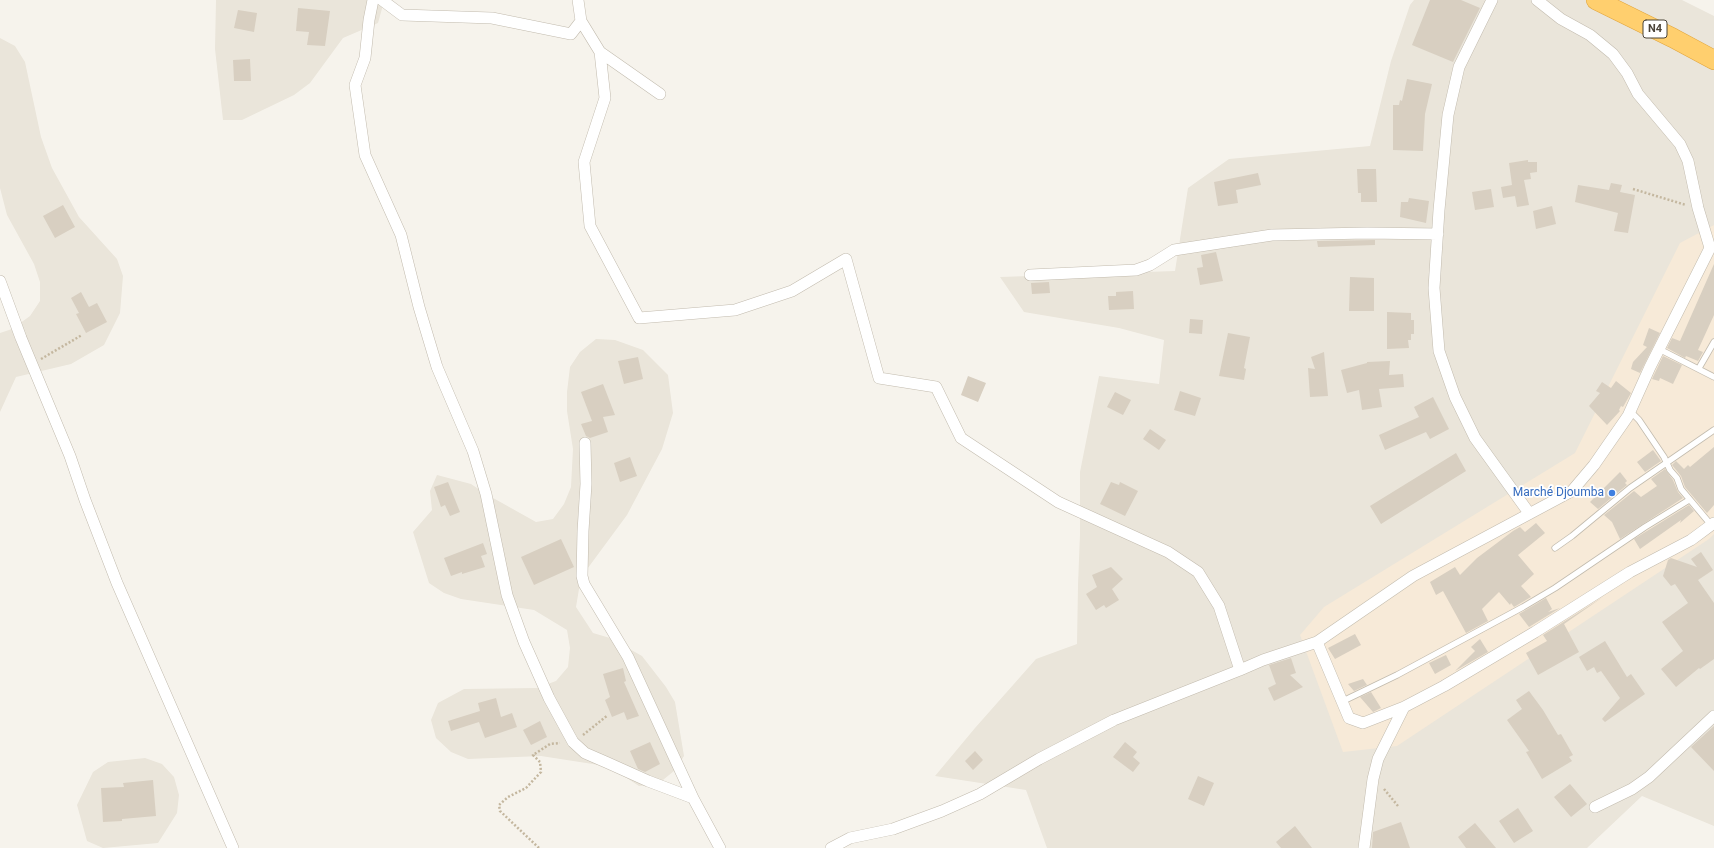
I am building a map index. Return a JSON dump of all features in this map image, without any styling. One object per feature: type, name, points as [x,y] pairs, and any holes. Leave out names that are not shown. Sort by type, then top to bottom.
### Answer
[{"type":"highway","name":"N4","points":[[1596,0],[1714,60]]},
{"type":"street","points":[[373,0],[369,20],[365,58],[355,85],[365,156],[401,235],[419,307],[437,367],[473,451],[486,494],[507,595],[527,649],[549,698],[572,742],[585,753],[608,764],[693,798]]},
{"type":"street","points":[[382,0],[402,15],[492,18],[571,34],[581,21]]},
{"type":"street","points":[[578,0],[581,21],[600,52],[660,94]]},
{"type":"street","points":[[1492,0],[1459,67],[1448,115],[1434,288],[1439,351],[1455,397],[1474,438],[1529,513]]},
{"type":"street","points":[[831,848],[850,838],[893,830],[942,811],[980,794],[1039,759],[1114,720],[1277,655],[1317,642],[1413,576],[1572,491],[1594,465],[1630,411],[1659,349],[1712,249],[1698,208],[1688,161],[1680,144],[1638,94],[1627,73],[1613,54],[1590,35],[1561,19],[1537,0]]},
{"type":"street","points":[[600,52],[605,98],[584,162],[590,226],[639,318],[735,310],[792,291],[846,259],[879,378],[936,387],[961,438],[1058,502],[1168,552],[1198,572],[1219,606],[1240,670]]},
{"type":"street","points":[[1030,275],[1136,270],[1150,265],[1174,250],[1272,235],[1367,232],[1438,234]]},
{"type":"street","points":[[0,281],[70,456],[85,500],[117,583],[233,848]]},
{"type":"street","points":[[585,443],[586,484],[582,576],[584,584],[628,657],[693,798],[720,848]]},
{"type":"street","points":[[1317,642],[1349,718],[1363,723],[1404,708],[1444,686],[1535,632],[1630,572],[1691,540],[1713,526]]},
{"type":"street","points":[[1364,848],[1373,779],[1378,759],[1404,708]]},
{"type":"street","points":[[1595,807],[1632,789],[1649,777],[1714,716]]},
{"type":"lane","points":[[1699,368],[1714,342]]},
{"type":"lane","points":[[1659,349],[1699,368],[1714,377]]},
{"type":"lane","points":[[1630,411],[1639,420],[1668,463],[1670,470],[1677,478],[1680,490],[1713,526]]},
{"type":"lane","points":[[1555,548],[1584,527],[1630,488],[1714,430]]},
{"type":"lane","points":[[1341,702],[1398,675],[1523,607],[1555,588],[1645,527],[1689,500]]},
{"type":"path","points":[[1633,188],[1698,208]]},
{"type":"path","points":[[32,364],[82,335]]},
{"type":"path","points":[[539,848],[500,811],[499,806],[508,797],[526,788],[541,772],[540,762],[533,755],[550,744],[572,742],[608,715]]},
{"type":"path","points":[[1373,779],[1386,791],[1398,806]]},
{"type":"shaded area","points":[[216,0],[372,0],[383,5],[378,23],[343,38],[310,83],[294,95],[242,120],[223,120],[215,49]]},
{"type":"shaded area","points":[[1414,0],[1682,0],[1714,16],[1714,826],[1642,796],[1587,848],[1047,848],[1026,790],[935,776],[1036,659],[1077,644],[1080,472],[1099,376],[1159,384],[1164,340],[1119,328],[1024,312],[1000,277],[1175,271],[1188,188],[1229,159],[1370,146],[1391,61],[1410,5]]},
{"type":"shaded area","points":[[0,38],[15,46],[25,62],[41,137],[52,168],[79,217],[117,259],[123,276],[120,313],[104,345],[71,364],[16,377],[0,412],[0,333],[12,329],[30,316],[40,301],[40,282],[34,264],[7,215],[0,188]]},
{"type":"shaded area","name":"Marché Djoumba","points":[[1714,225],[1714,534],[1709,539],[1397,746],[1343,752],[1300,635],[1324,607],[1575,453],[1680,243]]},
{"type":"shaded area","points":[[596,339],[615,340],[643,350],[668,375],[673,413],[662,449],[627,515],[582,576],[584,584],[579,589],[576,607],[593,633],[610,638],[642,656],[666,687],[675,702],[684,756],[674,771],[658,784],[639,786],[619,773],[599,765],[541,756],[468,759],[451,752],[436,738],[431,720],[438,703],[464,689],[537,688],[556,681],[568,667],[570,648],[567,630],[534,610],[461,599],[444,593],[429,583],[413,532],[432,510],[430,491],[437,475],[471,484],[536,522],[553,519],[564,504],[571,487],[573,449],[567,411],[567,392],[570,367],[580,352]]},
{"type":"shaded area","points":[[145,758],[162,764],[174,777],[179,795],[177,813],[158,843],[103,848],[87,841],[77,805],[93,772],[108,762]]},
{"type":"building","points":[[1430,0],[1461,0],[1480,8],[1453,62],[1412,45]]},
{"type":"building","points":[[298,8],[330,11],[325,46],[307,45],[309,32],[296,31]]},
{"type":"building","points":[[238,10],[257,13],[254,32],[234,28]]},
{"type":"building","points":[[250,59],[251,81],[234,81],[233,60]]},
{"type":"building","points":[[1407,79],[1432,84],[1425,114],[1423,151],[1393,150],[1393,105],[1399,105],[1400,100],[1402,101]]},
{"type":"building","points":[[1528,160],[1528,162],[1537,162],[1537,172],[1530,173],[1531,179],[1524,180],[1529,205],[1517,207],[1515,196],[1503,198],[1501,187],[1512,185],[1509,163]]},
{"type":"building","points":[[1357,169],[1376,169],[1377,202],[1361,202],[1361,193],[1358,193]]},
{"type":"building","points":[[1258,173],[1261,185],[1236,190],[1238,203],[1218,206],[1214,182]]},
{"type":"building","points":[[1611,183],[1622,185],[1620,192],[1635,195],[1628,233],[1614,231],[1618,213],[1575,202],[1578,185],[1609,190]]},
{"type":"building","points":[[1491,189],[1494,207],[1475,210],[1472,192]]},
{"type":"building","points":[[1409,198],[1429,201],[1426,223],[1400,217],[1401,202],[1408,202]]},
{"type":"building","points":[[63,205],[75,227],[55,238],[43,216]]},
{"type":"building","points":[[1552,206],[1556,224],[1536,229],[1533,211]]},
{"type":"building","points":[[1375,240],[1375,245],[1318,247],[1317,241]]},
{"type":"building","points":[[1216,252],[1223,281],[1200,285],[1197,268],[1203,267],[1201,255]]},
{"type":"building","points":[[1714,264],[1714,315],[1698,350],[1703,352],[1698,361],[1686,356],[1685,358],[1667,348],[1672,338],[1680,341]]},
{"type":"building","points":[[1350,277],[1374,278],[1374,311],[1349,311]]},
{"type":"building","points":[[1049,282],[1050,293],[1032,294],[1031,283]]},
{"type":"building","points":[[1133,291],[1134,309],[1109,310],[1108,296],[1116,296],[1116,292]]},
{"type":"building","points":[[81,292],[89,307],[97,303],[107,322],[86,333],[76,314],[79,313],[71,298]]},
{"type":"building","points":[[1387,312],[1411,313],[1411,320],[1414,320],[1414,334],[1411,334],[1411,340],[1408,340],[1409,348],[1387,349]]},
{"type":"building","points":[[1190,319],[1203,320],[1202,334],[1189,333]]},
{"type":"building","points":[[1649,328],[1660,333],[1640,373],[1631,369],[1633,362],[1647,347],[1643,345]]},
{"type":"building","points":[[1228,333],[1250,337],[1244,368],[1246,369],[1244,380],[1219,376]]},
{"type":"building","points":[[1324,352],[1328,396],[1310,397],[1308,368],[1315,369],[1311,357]]},
{"type":"building","points":[[1663,356],[1682,365],[1673,384],[1660,378],[1659,381],[1652,379]]},
{"type":"building","points":[[638,357],[643,379],[624,384],[618,361]]},
{"type":"building","points":[[1390,361],[1389,375],[1403,374],[1404,387],[1379,389],[1382,407],[1362,410],[1359,390],[1347,393],[1341,370],[1367,362]]},
{"type":"building","points":[[968,376],[986,383],[978,402],[961,395]]},
{"type":"building","points":[[1616,381],[1631,393],[1623,407],[1621,406],[1620,411],[1607,425],[1589,406],[1600,393],[1596,391],[1602,382],[1611,388]]},
{"type":"building","points":[[603,384],[615,415],[603,417],[608,432],[590,438],[586,436],[581,424],[592,421],[581,392]]},
{"type":"building","points":[[1180,391],[1201,398],[1195,416],[1174,410]]},
{"type":"building","points":[[1115,392],[1131,400],[1123,415],[1107,407]]},
{"type":"building","points":[[1433,397],[1449,429],[1430,439],[1426,432],[1385,450],[1379,435],[1419,417],[1414,407]]},
{"type":"building","points":[[1150,429],[1166,440],[1159,450],[1143,439]]},
{"type":"building","points":[[1714,447],[1714,505],[1707,513],[1685,487],[1681,476],[1672,465],[1676,461],[1684,469],[1688,465],[1690,467]]},
{"type":"building","points":[[1653,450],[1661,461],[1645,472],[1637,462]]},
{"type":"building","points":[[1456,453],[1466,471],[1381,524],[1370,506]]},
{"type":"building","points":[[630,457],[637,476],[620,482],[614,463]]},
{"type":"building","points":[[1665,469],[1683,498],[1620,539],[1612,522],[1604,515],[1634,491],[1641,497],[1657,486],[1651,479]]},
{"type":"building","points":[[1620,472],[1627,481],[1625,483],[1627,485],[1598,509],[1590,502]]},
{"type":"building","points":[[448,482],[460,512],[450,516],[445,505],[441,507],[434,487]]},
{"type":"building","points":[[1111,482],[1119,485],[1120,482],[1138,491],[1125,516],[1100,504]]},
{"type":"building","points":[[1689,505],[1694,511],[1680,523],[1681,520],[1640,549],[1634,539]]},
{"type":"building","points":[[1536,523],[1545,533],[1518,555],[1534,574],[1521,586],[1531,597],[1514,607],[1511,603],[1510,605],[1499,592],[1482,609],[1488,621],[1466,633],[1443,591],[1436,595],[1430,582],[1455,567],[1460,575],[1477,558],[1513,531],[1520,527],[1525,532]]},
{"type":"building","points":[[561,539],[574,567],[534,585],[521,557]]},
{"type":"building","points":[[483,543],[487,554],[481,556],[485,567],[451,576],[444,558]]},
{"type":"building","points":[[1701,552],[1713,570],[1698,580],[1714,603],[1714,659],[1700,669],[1699,668],[1676,687],[1661,669],[1683,651],[1662,622],[1688,603],[1675,584],[1671,586],[1663,576],[1668,560],[1671,558],[1697,567],[1691,559]]},
{"type":"building","points":[[1111,567],[1123,579],[1112,589],[1119,600],[1106,608],[1104,605],[1096,610],[1086,594],[1097,587],[1092,575]]},
{"type":"building","points":[[1603,597],[1564,624],[1579,652],[1538,675],[1526,653],[1547,641],[1543,635]]},
{"type":"building","points":[[1546,598],[1552,609],[1548,612],[1560,608],[1529,627],[1519,614]]},
{"type":"building","points":[[1355,634],[1361,645],[1335,659],[1328,648]]},
{"type":"building","points":[[1480,639],[1488,652],[1455,671],[1475,651],[1471,647]]},
{"type":"building","points":[[1605,641],[1627,677],[1631,674],[1645,694],[1605,722],[1602,719],[1620,698],[1601,671],[1597,673],[1594,667],[1587,671],[1579,657]]},
{"type":"building","points":[[1446,655],[1451,665],[1435,674],[1429,663]]},
{"type":"building","points":[[1291,658],[1296,673],[1290,675],[1303,687],[1274,701],[1268,688],[1276,684],[1269,665]]},
{"type":"building","points":[[623,668],[626,681],[624,682],[639,716],[627,720],[624,712],[612,717],[605,700],[610,697],[603,674]]},
{"type":"building","points":[[1363,679],[1367,685],[1354,691],[1348,684]]},
{"type":"building","points":[[1529,691],[1543,710],[1558,735],[1561,734],[1573,755],[1569,757],[1572,761],[1542,779],[1526,752],[1529,751],[1507,720],[1522,709],[1516,700]]},
{"type":"building","points":[[1371,692],[1381,708],[1373,712],[1360,697]]},
{"type":"building","points":[[496,698],[501,717],[512,713],[517,727],[485,738],[479,722],[451,731],[448,721],[480,711],[478,703]]},
{"type":"building","points":[[540,721],[547,737],[531,745],[523,730]]},
{"type":"building","points":[[1714,726],[1714,771],[1691,747]]},
{"type":"building","points":[[650,742],[660,764],[645,772],[638,769],[630,751]]},
{"type":"building","points":[[1125,742],[1137,752],[1133,757],[1140,763],[1133,772],[1113,757]]},
{"type":"building","points":[[975,751],[983,760],[973,770],[965,761]]},
{"type":"building","points":[[1198,776],[1214,783],[1204,806],[1188,799]]},
{"type":"building","points":[[153,780],[156,816],[103,822],[101,788],[124,787],[123,783]]},
{"type":"building","points":[[1570,784],[1587,804],[1571,817],[1554,797]]},
{"type":"building","points":[[1518,808],[1533,831],[1514,843],[1499,821]]},
{"type":"building","points":[[1401,822],[1410,848],[1372,848],[1373,832]]},
{"type":"building","points":[[1475,823],[1496,848],[1466,848],[1458,837]]},
{"type":"building","points":[[1295,826],[1312,848],[1281,848],[1276,842]]},
{"type":"place","name":"Marché Djoumba","points":[[1612,493]]}]
